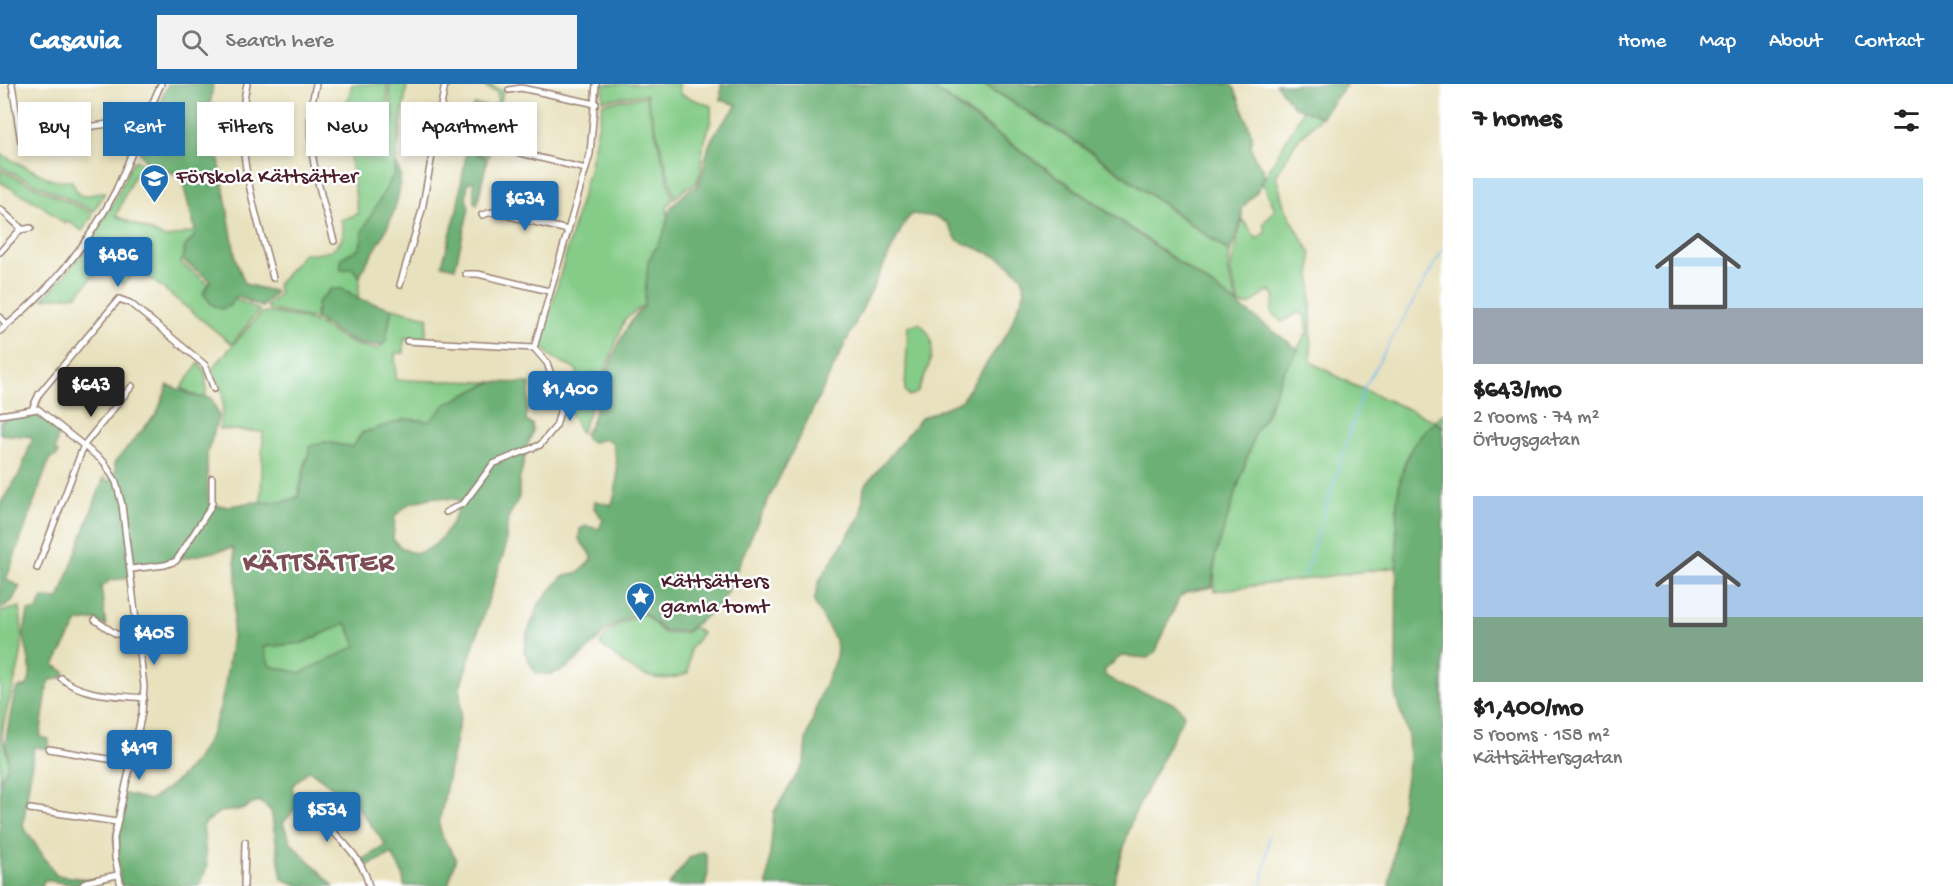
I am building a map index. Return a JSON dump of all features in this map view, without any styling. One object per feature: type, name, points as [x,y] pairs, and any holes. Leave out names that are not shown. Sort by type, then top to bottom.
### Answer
[{"type":"street","points":[[12,84],[21,142],[56,137],[64,130],[103,125]]},
{"type":"street","points":[[154,102],[161,84]]},
{"type":"street","points":[[247,84],[242,121],[243,151],[273,278]]},
{"type":"street","points":[[316,84],[310,108],[310,152],[333,241]]},
{"type":"street","points":[[400,285],[427,186],[445,84]]},
{"type":"street","points":[[534,348],[586,169],[594,131],[596,84]]},
{"type":"street","points":[[509,90],[521,88],[596,104]]},
{"type":"street","points":[[0,331],[59,276],[79,251],[115,190],[130,156]]},
{"type":"street","points":[[532,156],[586,169]]},
{"type":"street","points":[[0,209],[22,229]]},
{"type":"street","points":[[482,214],[492,212],[568,230]]},
{"type":"street","points":[[0,252],[22,229],[31,228]]},
{"type":"street","points":[[466,274],[478,274],[549,291]]},
{"type":"street","points":[[33,407],[39,394],[119,299],[130,303],[205,365],[214,389]]},
{"type":"street","points":[[0,317],[7,325]]},
{"type":"street","points":[[407,341],[534,348],[547,363],[562,405],[559,419],[548,439],[540,445],[493,464],[464,503],[446,512]]},
{"type":"street","points":[[37,568],[84,445],[132,386]]},
{"type":"street","points":[[0,414],[33,407],[43,411],[104,462],[116,482],[130,569],[144,698],[132,763],[117,822],[114,848],[120,886]]},
{"type":"street","points":[[130,569],[165,566],[176,561],[209,510],[212,478]]},
{"type":"street","points":[[95,620],[116,634],[138,635]]},
{"type":"street","points":[[61,678],[70,685],[87,692],[144,698]]},
{"type":"street","points":[[48,749],[132,763]]},
{"type":"street","points":[[30,809],[117,822]]},
{"type":"street","points":[[306,812],[339,838],[360,865],[369,886]]},
{"type":"street","points":[[244,886],[245,842]]},
{"type":"street","points":[[82,886],[86,882],[117,875]]},
{"type":"green space","points":[[168,84],[213,84],[211,102],[197,102],[197,156],[218,156],[236,260],[245,284],[276,292],[262,307],[237,296],[229,306],[221,309],[211,304],[203,293],[211,281],[182,260],[185,247],[196,234],[182,180],[177,175],[161,168],[158,172],[152,169],[142,156],[185,156],[185,102],[160,102]]},
{"type":"green space","points":[[352,84],[387,84],[388,102],[347,102]]},
{"type":"green space","points":[[389,84],[407,84],[404,102],[401,102],[401,126],[394,174],[368,222],[360,248],[341,258],[341,270],[352,268],[360,277],[358,299],[348,291],[315,311],[316,319],[270,310],[267,306],[280,293],[277,285],[304,253],[320,253],[334,248],[342,237],[341,220],[358,214],[350,156],[389,156],[389,107],[393,121]]},
{"type":"green space","points":[[486,84],[503,91],[501,102],[497,102],[497,92],[486,88]]},
{"type":"green space","points":[[603,84],[679,84],[680,94],[711,106],[701,171],[695,185],[687,187],[675,198],[646,94],[603,100]]},
{"type":"green space","points":[[721,84],[926,84],[1299,350],[1283,372],[1265,416],[1256,430],[1215,557],[1212,587],[1187,592],[1179,598],[1156,651],[1148,658],[1121,656],[1104,671],[1106,676],[1123,687],[1175,704],[1184,715],[1132,819],[1113,886],[767,886],[774,812],[804,763],[806,741],[819,699],[836,657],[837,646],[833,636],[814,602],[819,581],[861,515],[864,487],[921,418],[961,401],[1008,332],[1025,291],[1022,276],[1002,259],[957,240],[947,223],[937,217],[912,214],[905,222],[759,519],[721,605],[686,631],[664,631],[643,612],[630,617],[609,629],[576,661],[557,672],[536,673],[524,651],[527,634],[539,604],[562,577],[579,572],[593,558],[579,539],[580,529],[586,526],[599,529],[603,520],[594,508],[595,501],[611,505],[616,490],[617,466],[612,442],[606,439],[593,442],[587,440],[584,433],[591,423],[604,379],[622,337],[629,324],[644,307],[648,261],[663,235],[671,207],[690,189],[696,188],[713,137],[737,105],[721,100]]},
{"type":"green space","points":[[928,84],[983,84],[1089,151],[1230,253],[1228,272],[1238,304]]},
{"type":"green space","points":[[984,84],[1230,84],[1235,89],[1246,118],[1252,136],[1251,146],[1254,157],[1263,168],[1264,178],[1259,189],[1242,208],[1242,219],[1230,252],[1089,150]]},
{"type":"green space","points":[[1276,84],[1347,84],[1321,117],[1293,106]]},
{"type":"green space","points":[[646,96],[673,199],[667,206],[668,224],[647,303],[625,319],[581,433],[560,395],[576,390],[577,370],[550,356],[541,345],[589,170],[603,103]]},
{"type":"green space","points":[[1304,109],[1321,117],[1296,142],[1276,176],[1284,206],[1311,254],[1311,362],[1351,384],[1435,421],[1443,413],[1443,427],[1435,422],[1420,436],[1410,451],[1403,469],[1397,507],[1397,567],[1214,591],[1215,557],[1256,430],[1266,416],[1283,372],[1308,331],[1305,315],[1297,313],[1282,322],[1271,312],[1275,297],[1270,290],[1249,305],[1240,305],[1230,271],[1242,219],[1257,239],[1266,231],[1263,224],[1275,209],[1262,182]]},
{"type":"green space","points":[[0,154],[52,180],[72,181],[78,194],[83,196],[105,192],[94,211],[0,167]]},
{"type":"green space","points":[[466,156],[481,156],[487,160],[477,205],[474,202],[474,182],[468,182],[466,198],[469,208],[455,268],[442,265],[457,210]]},
{"type":"green space","points":[[137,160],[148,169],[148,180],[162,189],[134,175],[116,216],[166,238],[196,231],[185,247],[181,263],[209,284],[205,289],[229,306],[234,298],[259,310],[232,344],[140,270],[124,284],[101,267],[77,295],[43,299],[83,252],[105,218],[132,163]]},
{"type":"green space","points":[[396,162],[399,171],[399,191],[397,202],[384,233],[360,277],[352,268],[341,270],[341,258],[360,248],[363,230],[394,174]]},
{"type":"green space","points":[[0,170],[92,213],[92,217],[82,231],[68,221],[65,224],[41,205],[0,182]]},
{"type":"green space","points":[[331,289],[342,289],[358,299],[392,308],[385,343],[366,346],[357,343],[316,319],[317,303]]},
{"type":"green space","points":[[392,308],[428,317],[425,339],[404,338],[404,353],[395,353],[396,380],[491,382],[446,404],[431,421],[406,420],[362,433],[353,447],[325,442],[306,459],[298,497],[273,505],[261,502],[263,432],[219,429],[223,397],[221,386],[212,369],[261,313],[267,312],[309,320],[348,342],[378,349],[385,342]]},
{"type":"green space","points":[[919,323],[930,338],[931,356],[917,393],[909,396],[905,390],[908,326]]},
{"type":"green space","points":[[199,363],[206,374],[206,397],[198,397],[181,388]]},
{"type":"green space","points":[[491,382],[530,383],[526,421],[532,424],[533,432],[519,482],[519,497],[508,518],[505,549],[460,687],[461,713],[439,823],[442,837],[456,858],[448,886],[404,886],[403,875],[392,854],[362,868],[358,862],[386,845],[356,805],[309,770],[292,786],[297,807],[283,823],[291,843],[334,886],[300,886],[282,879],[271,811],[259,801],[241,810],[219,812],[203,825],[207,867],[199,886],[121,886],[114,838],[125,794],[150,800],[172,784],[190,767],[203,749],[220,708],[235,602],[236,580],[233,548],[131,569],[131,578],[111,580],[101,587],[106,627],[95,620],[78,622],[54,665],[65,672],[61,678],[48,683],[40,737],[49,739],[49,749],[34,747],[23,826],[56,875],[93,880],[82,886],[44,880],[42,886],[0,886],[0,779],[8,763],[5,744],[14,696],[17,688],[27,686],[30,674],[24,636],[28,611],[36,611],[43,598],[59,599],[104,477],[107,481],[111,480],[116,470],[114,463],[157,413],[168,385],[198,397],[211,398],[219,416],[207,454],[208,502],[221,506],[279,502],[298,497],[310,446],[325,442],[353,447],[362,433],[406,419],[430,421],[446,404]],"holes":[[[434,497],[460,500],[451,524],[444,535],[425,551],[415,553],[404,549],[393,539],[395,516],[410,503]],[[346,623],[357,646],[301,673],[270,666],[263,647],[303,643]]]},
{"type":"green space","points":[[34,413],[59,430],[55,450],[58,453],[57,456],[50,458],[6,580],[20,586],[12,601],[0,609],[0,504],[20,473],[33,437],[0,434],[0,422],[8,417]]},
{"type":"green space","points":[[1435,422],[1443,427],[1443,886],[1389,886],[1409,758],[1408,734],[1396,699],[1397,500],[1404,466],[1412,447],[1426,429]]},
{"type":"green space","points":[[20,607],[22,648],[2,736],[9,762],[8,768],[0,779],[0,612]]},
{"type":"green space","points":[[644,614],[664,633],[686,633],[693,627],[702,633],[690,649],[688,673],[662,679],[640,674],[600,644],[619,625]]},
{"type":"green space","points":[[346,623],[357,647],[301,673],[269,666],[263,647],[303,643]]},
{"type":"green space","points":[[702,852],[706,854],[708,872],[705,886],[668,886],[689,858]]},
{"type":"waterway","points":[[1304,576],[1364,388],[1443,249]]},
{"type":"waterway","points":[[1262,886],[1269,836]]},
{"type":"place","name":"Förskola Kättsätter","points":[[155,204]]},
{"type":"place","name":"Kättsätters gamla tomt","points":[[640,622]]},
{"type":"district","name":"KÄTTSÄTTER","points":[[319,564]]}]
